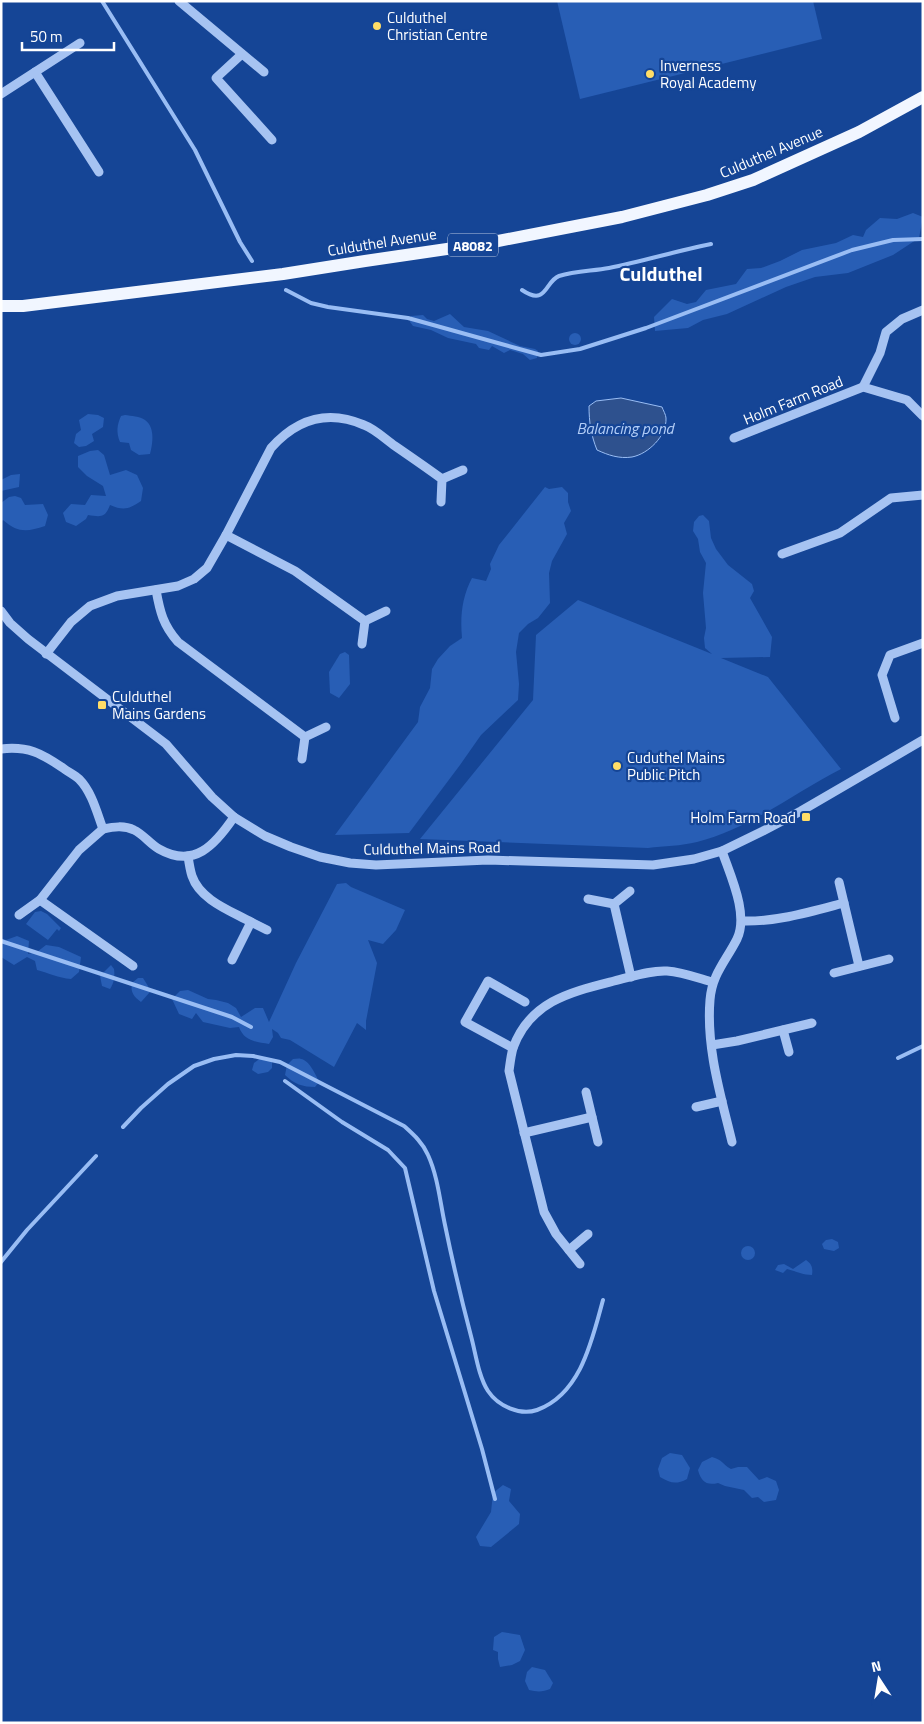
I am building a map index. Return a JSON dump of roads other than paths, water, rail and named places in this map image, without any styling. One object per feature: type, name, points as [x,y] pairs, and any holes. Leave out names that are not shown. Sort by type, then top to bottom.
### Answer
[{"type":"main road","name":"Culduthel Avenue","points":[[1,306],[23,306],[282,274],[488,243],[622,217],[698,198],[753,180],[859,132],[923,97]]},
{"type":"street","points":[[179,1],[264,72]]},
{"type":"street","points":[[1,94],[80,43]]},
{"type":"street","points":[[242,54],[216,78],[272,140]]},
{"type":"street","points":[[35,72],[99,172]]},
{"type":"street","name":"Holm Farm Road","points":[[863,387],[880,353],[886,332],[902,319],[923,310]]},
{"type":"street","name":"Holm Farm Road","points":[[734,438],[863,387],[907,400],[923,416]]},
{"type":"street","points":[[46,654],[71,622],[90,606],[117,596],[178,586],[194,579],[207,568],[271,448],[281,437],[295,427],[310,420],[344,418],[365,425],[442,479]]},
{"type":"street","points":[[442,479],[463,470]]},
{"type":"street","points":[[441,502],[442,479]]},
{"type":"street","points":[[782,554],[840,533],[891,498],[923,496]]},
{"type":"street","points":[[226,535],[296,571],[365,621]]},
{"type":"street","points":[[156,590],[161,615],[168,630],[178,642],[305,737]]},
{"type":"street","name":"Culduthel Mains Road","points":[[1,611],[10,623],[46,654],[166,744],[212,797],[234,817],[265,836],[320,857],[376,865],[488,860],[653,865],[694,859],[722,851],[802,811],[923,740]]},
{"type":"street","points":[[365,621],[386,611]]},
{"type":"street","points":[[362,644],[365,621]]},
{"type":"street","points":[[895,718],[882,675],[890,656],[923,643]]},
{"type":"street","points":[[305,737],[326,727]]},
{"type":"street","points":[[302,760],[305,737]]},
{"type":"street","points":[[1,749],[31,750],[46,756],[80,780],[93,802],[103,829]]},
{"type":"street","points":[[19,915],[40,900],[79,850],[103,829],[117,826],[133,829],[157,848],[172,856],[188,856],[203,852],[220,838],[234,817]]},
{"type":"street","points":[[722,851],[739,902],[742,921],[738,937],[712,982],[709,1015],[712,1045],[722,1101],[732,1142]]},
{"type":"street","points":[[188,856],[192,877],[199,890],[210,900],[267,930]]},
{"type":"street","points":[[839,882],[859,966]]},
{"type":"street","points":[[588,899],[614,904],[630,891]]},
{"type":"street","points":[[40,900],[133,966]]},
{"type":"street","points":[[742,921],[763,922],[844,903]]},
{"type":"street","points":[[614,904],[631,977]]},
{"type":"street","points":[[232,960],[251,922]]},
{"type":"street","points":[[834,972],[889,960]]},
{"type":"street","points":[[580,1264],[556,1234],[544,1212],[509,1071],[513,1048],[535,1014],[549,1003],[580,990],[646,973],[667,971],[712,982]]},
{"type":"street","points":[[513,1048],[465,1022],[488,981],[525,1002]]},
{"type":"street","points":[[712,1045],[812,1023]]},
{"type":"street","points":[[783,1030],[788,1052]]},
{"type":"street","points":[[586,1092],[598,1142]]},
{"type":"street","points":[[696,1107],[722,1101]]},
{"type":"street","points":[[524,1133],[592,1117]]},
{"type":"street","points":[[569,1250],[588,1234]]},
{"type":"water","name":"Balancing pond","points":[[621,398],[662,407],[666,417],[663,431],[655,443],[644,452],[632,457],[614,456],[597,450],[589,418],[589,406],[596,401]]},
{"type":"waterway","points":[[102,1],[195,150],[240,242],[252,261]]},
{"type":"waterway","points":[[286,290],[311,303],[408,318],[541,355],[580,349],[646,328],[852,250],[893,240],[923,239]]},
{"type":"waterway","points":[[522,290],[536,296],[545,291],[554,279],[559,276],[609,268],[711,244]]},
{"type":"waterway","points":[[1,941],[232,1017],[251,1027]]},
{"type":"waterway","points":[[898,1058],[923,1046]]},
{"type":"waterway","points":[[123,1127],[168,1084],[194,1066],[214,1059],[236,1055],[253,1056],[280,1062],[404,1126],[424,1147],[434,1172],[448,1240],[482,1379],[488,1391],[497,1401],[517,1411],[530,1412],[537,1410],[552,1402],[564,1392],[574,1379],[589,1348],[603,1300]]},
{"type":"waterway","points":[[285,1081],[342,1122],[388,1150],[405,1168],[434,1291],[482,1449],[495,1499]]},
{"type":"waterway","points":[[1,1262],[27,1230],[96,1156]]},
{"type":"place","name":"Culduthel Christian Centre","points":[[377,26]]},
{"type":"place","name":"Inverness Royal Academy","points":[[650,74]]},
{"type":"place","name":"Culduthel Mains Gardens","points":[[102,705]]},
{"type":"place","name":"Cuduthel Mains Public Pitch","points":[[617,766]]},
{"type":"place","name":"Holm Farm Road","points":[[806,817]]},
{"type":"district","name":"Culduthel","points":[[661,273]]}]
